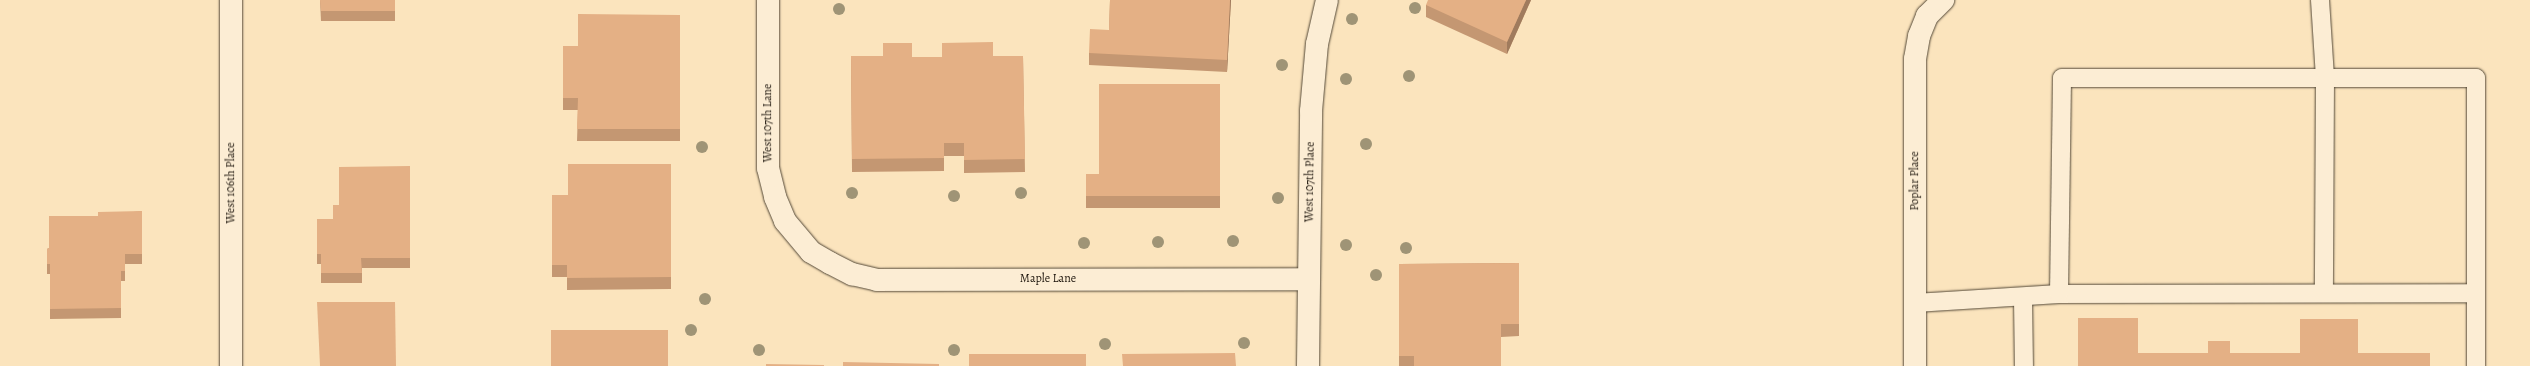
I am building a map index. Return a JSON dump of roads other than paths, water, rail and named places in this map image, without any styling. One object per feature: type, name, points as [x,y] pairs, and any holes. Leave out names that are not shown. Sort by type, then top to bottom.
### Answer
[{"type":"street","name":"West 106th Place","points":[[231,0],[231,366]]},
{"type":"street","name":"West 107th Lane","points":[[768,0],[768,168],[775,197],[785,221],[799,240]]},
{"type":"street","name":"West 107th Place","points":[[1308,366],[1312,80],[1327,0]]},
{"type":"street","name":"Poplar Place","points":[[1915,366],[1915,59],[1919,36],[1927,16],[1941,2]]},
{"type":"street","name":"Maple Lane","points":[[799,240],[811,252],[830,263],[852,274],[877,280],[1309,279]]},
{"type":"lane","points":[[2320,0],[2325,78],[2324,293]]},
{"type":"lane","points":[[2059,294],[2062,78],[2476,78],[2476,366]]},
{"type":"lane","points":[[1915,303],[2024,298],[2059,294],[2476,293]]},
{"type":"lane","points":[[2024,298],[2024,366]]}]
